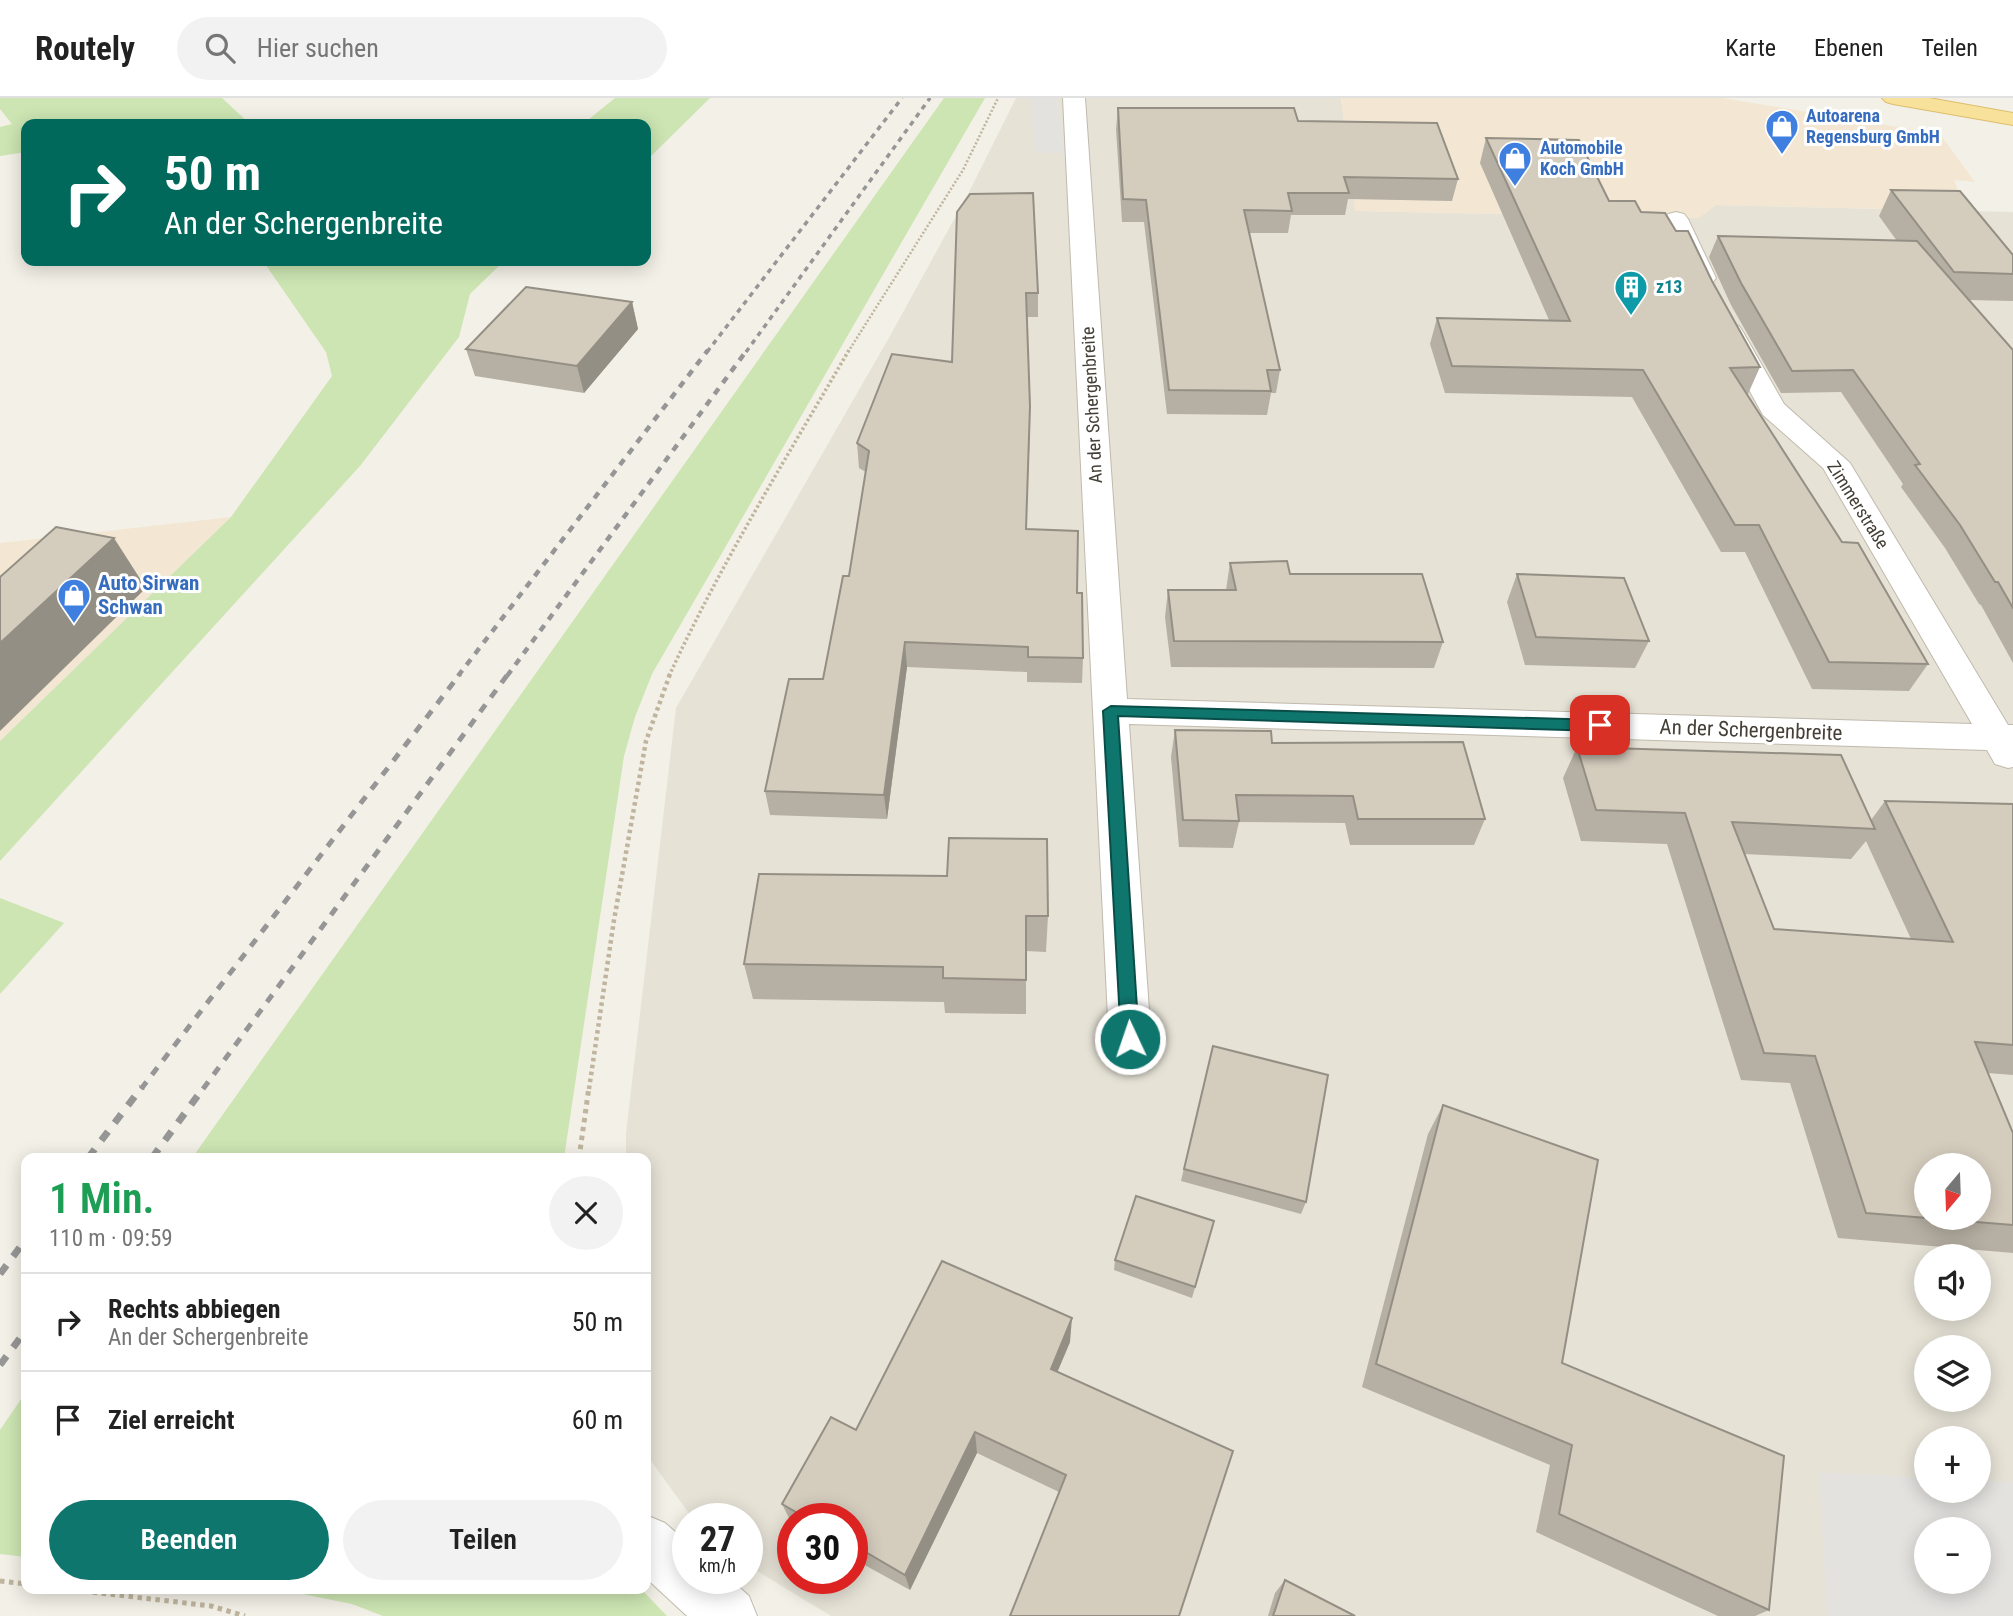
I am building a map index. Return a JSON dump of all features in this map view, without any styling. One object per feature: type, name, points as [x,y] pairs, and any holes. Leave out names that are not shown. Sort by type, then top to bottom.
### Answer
[{"type":"main road","points":[[1893,98],[2013,119]]},
{"type":"main road","points":[[2001,98],[2013,100]]},
{"type":"street","name":"An der Schergenbreite","points":[[1074,98],[1130,1039]]},
{"type":"street","name":"Zimmerstraße","points":[[1676,219],[1716,306],[1773,409],[1835,463],[2008,746]]},
{"type":"street","name":"An der Schergenbreite","points":[[1111,711],[2008,746]]},
{"type":"street","points":[[651,1546],[729,1616]]},
{"type":"path","points":[[580,1153],[614,920],[646,741],[666,683],[687,637],[753,515],[876,305],[963,170],[999,98]]},
{"type":"path","points":[[0,1581],[21,1583]]},
{"type":"path","points":[[109,1594],[211,1606],[246,1616]]},
{"type":"shaded area","points":[[1016,98],[1341,98],[1356,211],[1698,218],[1716,205],[2013,212],[2013,1616],[831,1616],[795,1594],[868,1594],[868,1503],[777,1503],[777,1583],[763,1575],[763,1503],[681,1503],[651,1461],[651,1153],[626,1153],[626,1133],[676,708],[890,336],[968,194]]},
{"type":"shaded area","points":[[1030,98],[1058,98],[1065,153],[1035,153]]},
{"type":"shaded area","points":[[1341,98],[1723,98],[1940,134],[1975,182],[1954,180],[1966,211],[1716,205],[1699,218],[1355,211]]},
{"type":"shaded area","points":[[231,517],[0,741],[0,543]]},
{"type":"shaded area","points":[[1819,1472],[1914,1477],[1914,1503],[1991,1503],[1991,1481],[2013,1482],[2013,1616],[1827,1616]]},
{"type":"green space","points":[[0,98],[222,98],[245,119],[21,119],[21,153],[0,156],[0,127],[12,124],[0,109]]},
{"type":"green space","points":[[615,98],[710,98],[651,156],[651,119],[589,119]]},
{"type":"green space","points":[[944,98],[985,98],[652,674],[635,717],[624,756],[565,1153],[196,1153]]},
{"type":"green space","points":[[266,266],[499,266],[470,294],[459,337],[360,466],[0,861],[0,741],[231,517],[332,376],[326,352]]},
{"type":"green space","points":[[0,898],[64,923],[0,994]]},
{"type":"green space","points":[[21,1399],[21,1556],[0,1554],[0,1430]]},
{"type":"green space","points":[[302,1594],[646,1594],[667,1616],[383,1616],[352,1604]]},
{"type":"building","points":[[1118,108],[1294,108],[1298,121],[1437,123],[1458,179],[1344,177],[1349,193],[1288,193],[1292,211],[1244,210],[1280,370],[1267,370],[1271,391],[1169,390],[1146,200],[1123,199]]},
{"type":"building","points":[[1486,138],[1579,140],[1609,201],[1635,201],[1641,212],[1665,213],[1676,231],[1688,231],[1712,281],[1760,367],[1730,368],[1842,542],[1858,543],[1928,664],[1829,662],[1759,525],[1735,525],[1643,370],[1452,366],[1437,318],[1570,321]]},
{"type":"building","points":[[1891,190],[1960,191],[2013,255],[2013,274],[1954,272]]},
{"type":"building","points":[[1033,193],[1038,293],[1026,293],[1030,406],[1026,529],[1078,531],[1077,593],[1082,593],[1083,658],[1028,657],[1028,647],[905,642],[884,795],[765,791],[789,679],[823,679],[843,576],[849,576],[869,451],[857,443],[892,354],[952,362],[957,212],[970,194]]},
{"type":"building","points":[[1718,236],[1917,241],[2013,350],[2013,608],[1960,525],[1915,465],[1920,464],[1853,370],[1792,371],[1741,283]]},
{"type":"building","points":[[526,287],[632,302],[577,366],[466,349]]},
{"type":"building","points":[[56,527],[114,538],[0,643],[0,577]]},
{"type":"building","points":[[1287,561],[1290,574],[1422,574],[1443,642],[1174,641],[1168,590],[1236,590],[1230,563]]},
{"type":"building","points":[[1517,574],[1624,578],[1649,641],[1536,637]]},
{"type":"building","points":[[1175,730],[1271,731],[1272,743],[1463,742],[1485,819],[1358,819],[1353,796],[1236,795],[1239,821],[1183,820]]},
{"type":"building","points":[[1577,747],[1841,755],[1875,829],[1732,822],[1774,929],[1953,942],[1885,801],[2013,804],[2013,1045],[1975,1042],[2013,1133],[2013,1225],[1992,1223],[1992,1153],[1914,1153],[1914,1217],[1866,1213],[1815,1056],[1764,1053],[1685,813],[1596,810]]},
{"type":"building","points":[[949,838],[1047,839],[1048,916],[1026,916],[1026,980],[943,978],[943,967],[744,964],[759,874],[947,876]]},
{"type":"building","points":[[1213,1046],[1328,1075],[1306,1202],[1184,1169]]},
{"type":"building","points":[[1443,1105],[1598,1160],[1562,1363],[1784,1456],[1769,1610],[1559,1514],[1572,1445],[1376,1364]]},
{"type":"building","points":[[1136,1196],[1214,1221],[1195,1287],[1115,1260]]},
{"type":"building","points":[[942,1261],[1072,1318],[1051,1369],[1233,1451],[1179,1616],[1010,1616],[1066,1475],[975,1432],[905,1575],[868,1553],[868,1503],[783,1503],[831,1417],[856,1430]]},
{"type":"building","points":[[1285,1580],[1355,1616],[1273,1616]]},
{"type":"railway","points":[[707,352],[902,98]]},
{"type":"railway","points":[[746,352],[930,98]]},
{"type":"railway","points":[[458,676],[708,350]]},
{"type":"railway","points":[[507,676],[747,350]]},
{"type":"railway","points":[[141,1089],[460,674]]},
{"type":"railway","points":[[203,1089],[508,674]]},
{"type":"railway","points":[[92,1153],[142,1087]]},
{"type":"railway","points":[[156,1153],[204,1087]]},
{"type":"railway","points":[[0,1274],[21,1246]]},
{"type":"railway","points":[[0,1365],[21,1337]]},
{"type":"place","name":"Autoarena Regensburg GmbH","points":[[1782,156]]},
{"type":"place","name":"Automobile Koch GmbH","points":[[1515,188]]},
{"type":"place","name":"z13","points":[[1631,317]]},
{"type":"place","name":"Auto Sirwan Schwan","points":[[74,625]]},
{"type":"route","points":[[1130,1039],[1111,711],[1600,725]]}]
